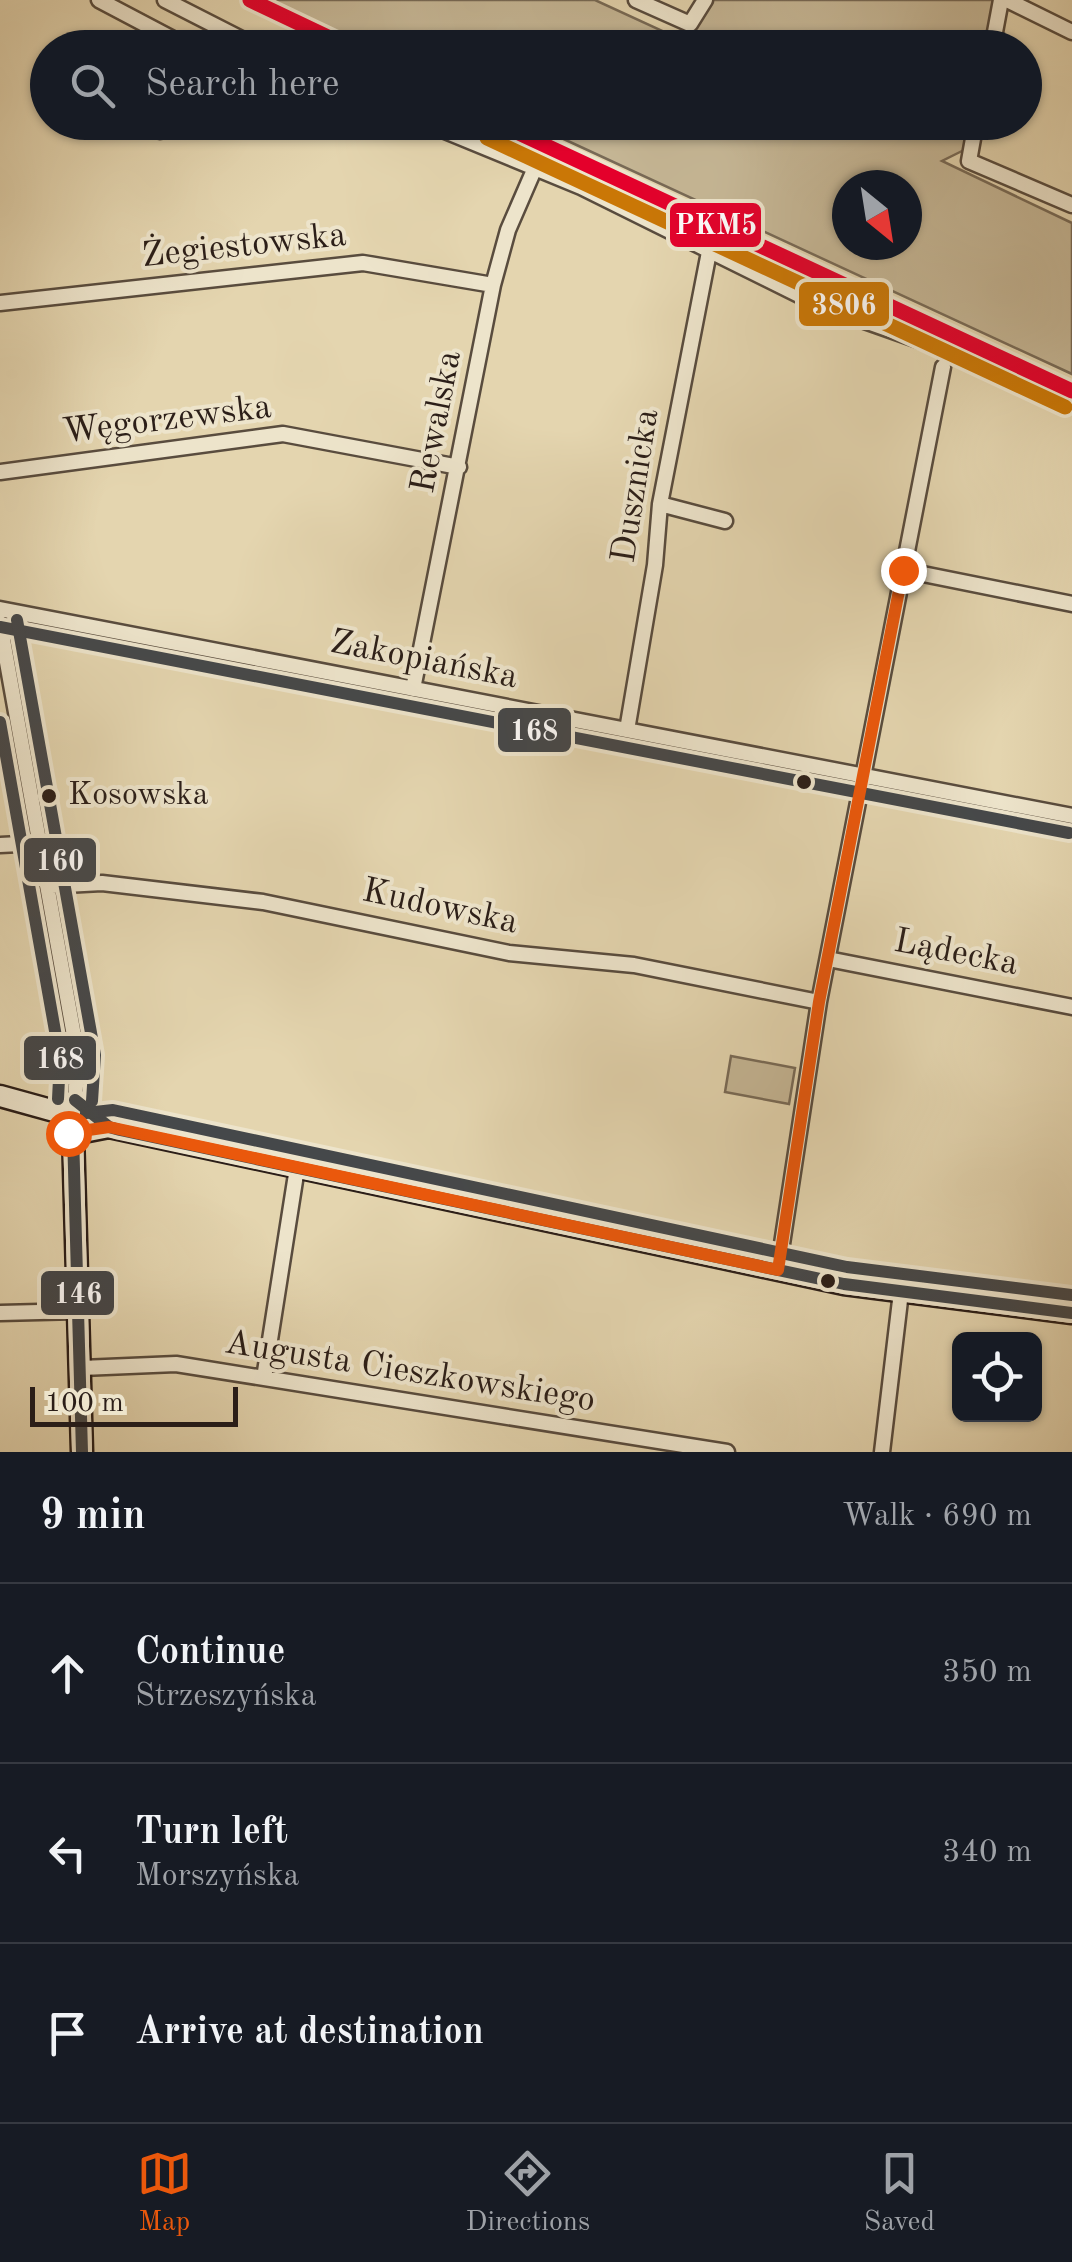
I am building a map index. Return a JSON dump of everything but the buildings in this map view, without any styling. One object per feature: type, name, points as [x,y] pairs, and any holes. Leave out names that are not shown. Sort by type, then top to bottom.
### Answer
[{"type":"street","points":[[98,0],[156,30]]},
{"type":"street","points":[[165,0],[220,30]]},
{"type":"street","points":[[636,0],[690,24],[705,0]]},
{"type":"street","points":[[996,30],[1004,0],[1072,32]]},
{"type":"street","points":[[465,140],[581,187],[818,305],[924,342]]},
{"type":"street","points":[[973,140],[969,160],[1072,205]]},
{"type":"street","name":"Rewalska","points":[[413,689],[493,286],[508,230],[534,170]]},
{"type":"street","name":"Dusznicka","points":[[627,730],[655,566],[660,504],[709,252]]},
{"type":"street","name":"Żegiestowska","points":[[0,303],[363,264],[493,286]]},
{"type":"street","points":[[778,1270],[819,1002],[943,367]]},
{"type":"street","name":"Węgorzewska","points":[[0,472],[271,434],[459,467]]},
{"type":"street","points":[[660,504],[725,521]]},
{"type":"street","points":[[903,570],[1072,604]]},
{"type":"street","name":"Zakopiańska","points":[[0,609],[1072,816]]},
{"type":"street","points":[[0,623],[79,1069],[82,1452]]},
{"type":"street","points":[[0,844],[40,844]]},
{"type":"street","name":"Kudowska","points":[[48,886],[102,883],[263,902],[509,953],[634,965],[819,1002]]},
{"type":"street","name":"Lądecka","points":[[828,959],[1072,1007]]},
{"type":"street","points":[[0,1096],[109,1127],[778,1270],[901,1292],[1072,1313]]},
{"type":"street","points":[[264,1378],[297,1168]]},
{"type":"street","points":[[882,1452],[901,1292]]},
{"type":"street","points":[[0,1313],[79,1312]]},
{"type":"street","name":"Augusta Cieszkowskiego","points":[[82,1368],[176,1364],[702,1451],[728,1452]]},
{"type":"shaded area","points":[[265,0],[595,0],[660,30],[330,30]]},
{"type":"shaded area","points":[[710,0],[995,0],[989,30],[693,30]]},
{"type":"shaded area","points":[[566,140],[966,140],[964,150],[942,161],[1072,223],[1072,374]]},
{"type":"shaded area","points":[[731,1056],[795,1068],[789,1104],[725,1092]]},
{"type":"shaded area","points":[[302,1154],[740,1244],[738,1251],[300,1159]]},
{"type":"transit line","name":"PKM5","points":[[250,0],[313,30]]},
{"type":"transit line","name":"3806","points":[[491,140],[1065,407]]},
{"type":"transit line","name":"PKM5","points":[[534,140],[1072,391]]},
{"type":"transit line","name":"160","points":[[17,620],[95,1055],[92,1101]]},
{"type":"transit line","name":"168","points":[[0,627],[1069,833]]},
{"type":"transit line","name":"168","points":[[0,722],[60,1059],[58,1099]]},
{"type":"transit line","name":"146","points":[[75,1100],[109,1127],[120,1130],[844,1284],[1072,1313]]},
{"type":"transit line","name":"160","points":[[86,1113],[113,1110],[847,1267],[1072,1295]]},
{"type":"transit line","name":"146","points":[[73,1134],[82,1452]]},
{"type":"place","name":"Kosowska","points":[[49,796]]},
{"type":"route","points":[[68,1133],[109,1127],[778,1270],[819,1002],[903,570]]}]
